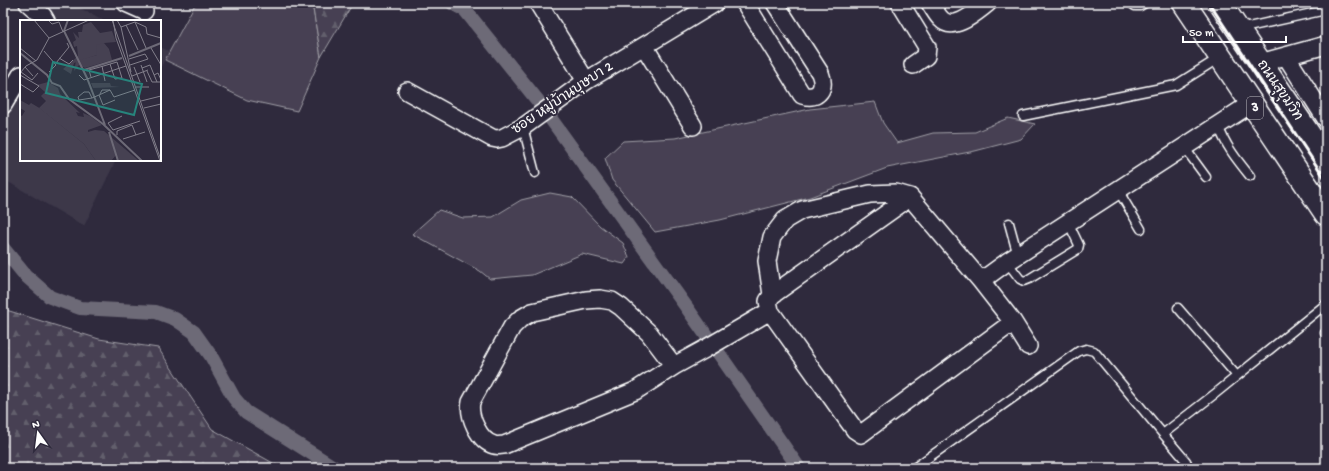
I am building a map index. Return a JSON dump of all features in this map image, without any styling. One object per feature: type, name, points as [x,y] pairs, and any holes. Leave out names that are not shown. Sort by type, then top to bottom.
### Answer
[{"type":"highway","name":"3","points":[[1184,3],[1326,214]]},
{"type":"highway","name":"ถนนสุขุมวิท","points":[[1220,3],[1326,159]]},
{"type":"street","points":[[126,3],[144,11]]},
{"type":"street","points":[[538,3],[586,81]]},
{"type":"street","name":"ซอย หมู่บ้านบุษบา 2","points":[[407,91],[492,138],[502,138],[530,122],[586,81],[715,3]]},
{"type":"street","points":[[745,3],[802,95],[815,95],[822,89],[823,81],[820,73],[775,3]]},
{"type":"street","points":[[900,3],[927,47],[928,53],[926,56],[913,65]]},
{"type":"street","points":[[930,3],[941,20],[948,24],[960,22],[988,3]]},
{"type":"street","points":[[32,4],[45,20]]},
{"type":"street","points":[[1260,63],[1326,45]]},
{"type":"street","points":[[644,46],[693,126]]},
{"type":"street","points":[[1286,56],[1326,119]]},
{"type":"street","points":[[3,105],[20,77]]},
{"type":"street","points":[[981,281],[1068,222],[1252,104]]},
{"type":"street","points":[[1013,322],[861,434],[855,430],[847,419],[771,303],[767,261],[772,237],[785,220],[802,210],[870,194],[896,193],[910,197],[981,281],[1013,322],[1028,346]]},
{"type":"street","points":[[674,366],[649,333],[621,307],[612,301],[600,299],[586,300],[555,306],[532,312],[520,319],[512,327],[471,402],[470,409],[479,433],[488,442],[495,445],[504,445],[635,391],[719,340],[771,303],[910,197]]},
{"type":"lane","points":[[1131,3],[1135,6],[1140,6],[1145,3]]},
{"type":"lane","points":[[1238,29],[1326,10]]},
{"type":"lane","points":[[1023,116],[1176,85],[1220,58]]},
{"type":"lane","points":[[530,122],[535,173]]},
{"type":"lane","points":[[1218,125],[1221,134],[1236,160],[1250,176]]},
{"type":"lane","points":[[1184,147],[1206,177]]},
{"type":"lane","points":[[1118,190],[1142,229]]},
{"type":"lane","points":[[1010,224],[1012,259],[1020,279],[1024,281],[1078,249],[1079,245],[1068,222]]},
{"type":"lane","points":[[1162,434],[1237,376],[1314,320],[1326,304]]},
{"type":"lane","points":[[1178,308],[1237,376]]},
{"type":"lane","points":[[914,468],[1079,352],[1086,349],[1094,351],[1186,461],[1189,468]]},
{"type":"shaded area","points":[[46,3],[69,3],[104,20],[50,20],[42,11]]},
{"type":"shaded area","points":[[161,47],[169,51],[161,67]]},
{"type":"shaded area","points":[[20,82],[20,161],[116,161],[84,226],[3,179],[3,112]]},
{"type":"green space","points":[[199,3],[312,3],[321,57],[297,111],[247,100],[165,60],[194,6]]},
{"type":"green space","points":[[312,3],[353,3],[321,57]]},
{"type":"green space","points":[[875,102],[883,123],[897,143],[933,133],[975,132],[1008,118],[1035,124],[1021,139],[975,151],[887,168],[810,197],[720,220],[655,232],[612,180],[605,158],[623,141],[675,138],[810,109]]},
{"type":"green space","points":[[550,193],[572,197],[600,226],[623,243],[629,257],[624,264],[582,254],[532,275],[490,279],[480,271],[412,234],[439,210],[463,218],[493,217],[521,200]]},
{"type":"green space","points":[[3,309],[99,339],[158,348],[212,429],[282,468],[3,468]]},
{"type":"waterway","points":[[452,3],[465,10],[538,101],[685,305],[799,468]]},
{"type":"waterway","points":[[3,248],[25,275],[50,297],[80,308],[156,312],[175,319],[194,332],[211,356],[234,398],[246,412],[335,468]]},
{"type":"railway","points":[[1209,3],[1326,180]]}]
